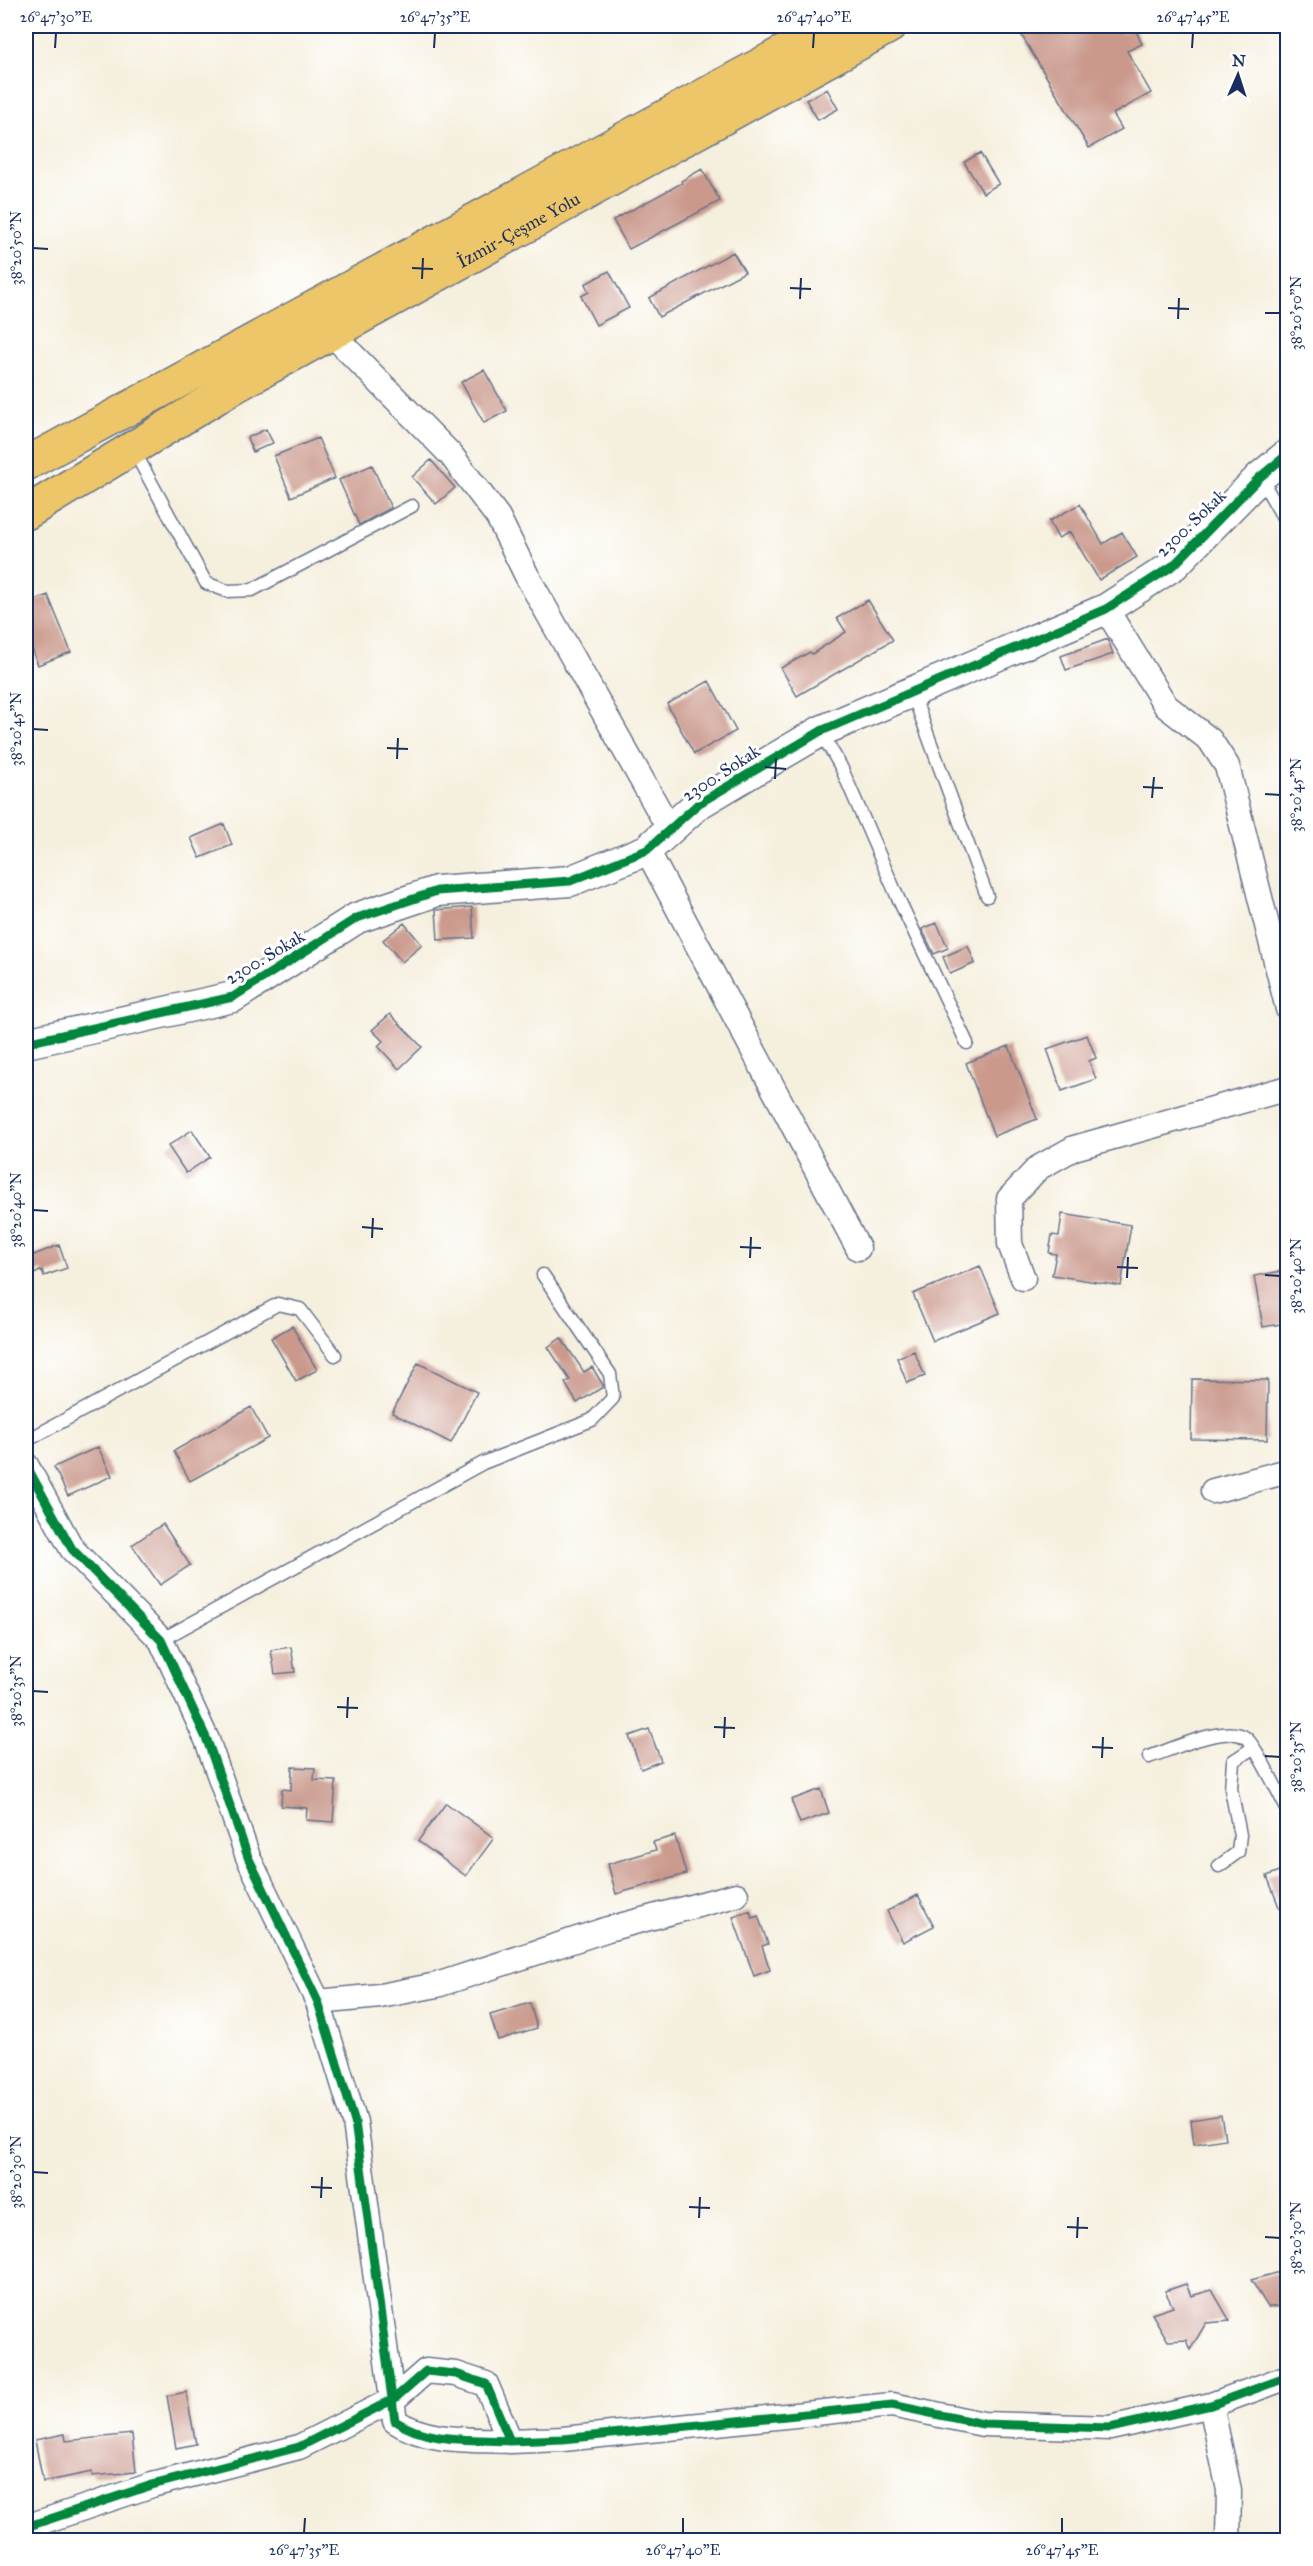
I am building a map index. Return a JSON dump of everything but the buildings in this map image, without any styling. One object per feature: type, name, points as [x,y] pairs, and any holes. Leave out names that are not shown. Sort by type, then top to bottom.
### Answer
[{"type":"highway","name":"İzmir-Çeşme Yolu","points":[[26,464],[832,26]]},
{"type":"highway","name":"İzmir-Çeşme Yolu","points":[[26,513],[235,386],[890,26]]},
{"type":"street","points":[[331,333],[451,455],[498,517],[527,576],[670,830]]},
{"type":"street","name":"2300. Sokak","points":[[26,1043],[233,998],[357,918],[437,891],[570,881],[647,850],[698,804],[821,731],[1106,609],[1174,565],[1260,477],[1287,454]]},
{"type":"street","points":[[1106,609],[1166,706],[1210,740],[1227,766],[1287,1009]]},
{"type":"street","points":[[647,850],[858,1248]]},
{"type":"street","points":[[1023,1278],[1010,1244],[1010,1198],[1038,1168],[1074,1148],[1287,1088]]},
{"type":"street","points":[[26,1465],[72,1549],[161,1640],[207,1740],[248,1857],[318,2002],[355,2122],[394,2399],[395,2421],[410,2431],[444,2438],[510,2441],[575,2438],[892,2405],[983,2424],[1110,2428],[1211,2405],[1287,2377]]},
{"type":"street","points":[[1213,1491],[1287,1471]]},
{"type":"street","points":[[318,2002],[380,1996],[437,1985],[608,1929],[736,1895]]},
{"type":"street","points":[[26,2527],[152,2485],[299,2447],[394,2399],[426,2371],[456,2374],[486,2384],[510,2441]]},
{"type":"street","points":[[1211,2405],[1229,2490],[1228,2541]]},
{"type":"lane","points":[[133,449],[206,583],[227,591],[252,590],[412,506]]},
{"type":"lane","points":[[1260,477],[1287,526]]},
{"type":"lane","points":[[912,692],[987,896]]},
{"type":"lane","points":[[821,731],[841,767],[898,898],[967,1043]]},
{"type":"lane","points":[[161,1640],[483,1463],[592,1420],[613,1398],[610,1374],[543,1275]]},
{"type":"lane","points":[[26,1441],[278,1304],[300,1309],[335,1355]]},
{"type":"lane","points":[[1149,1757],[1231,1731],[1247,1738],[1287,1811]]},
{"type":"lane","points":[[1219,1866],[1238,1852],[1240,1835],[1231,1789],[1233,1761],[1253,1748]]},
{"type":"cycle path","points":[[26,1043],[233,997],[357,918],[437,891],[570,881],[647,850],[698,804],[821,731],[1106,609],[1174,565],[1260,477],[1288,454]]},
{"type":"cycle path","points":[[26,1465],[72,1549],[161,1640],[207,1740],[248,1857],[318,2002],[355,2122],[395,2421],[408,2428],[436,2436],[466,2440],[510,2441]]},
{"type":"cycle path","points":[[26,2527],[152,2485],[299,2447],[394,2399],[426,2371],[456,2374],[486,2384],[510,2441],[563,2439],[892,2405],[983,2424],[1110,2428],[1211,2405],[1288,2377]]}]
